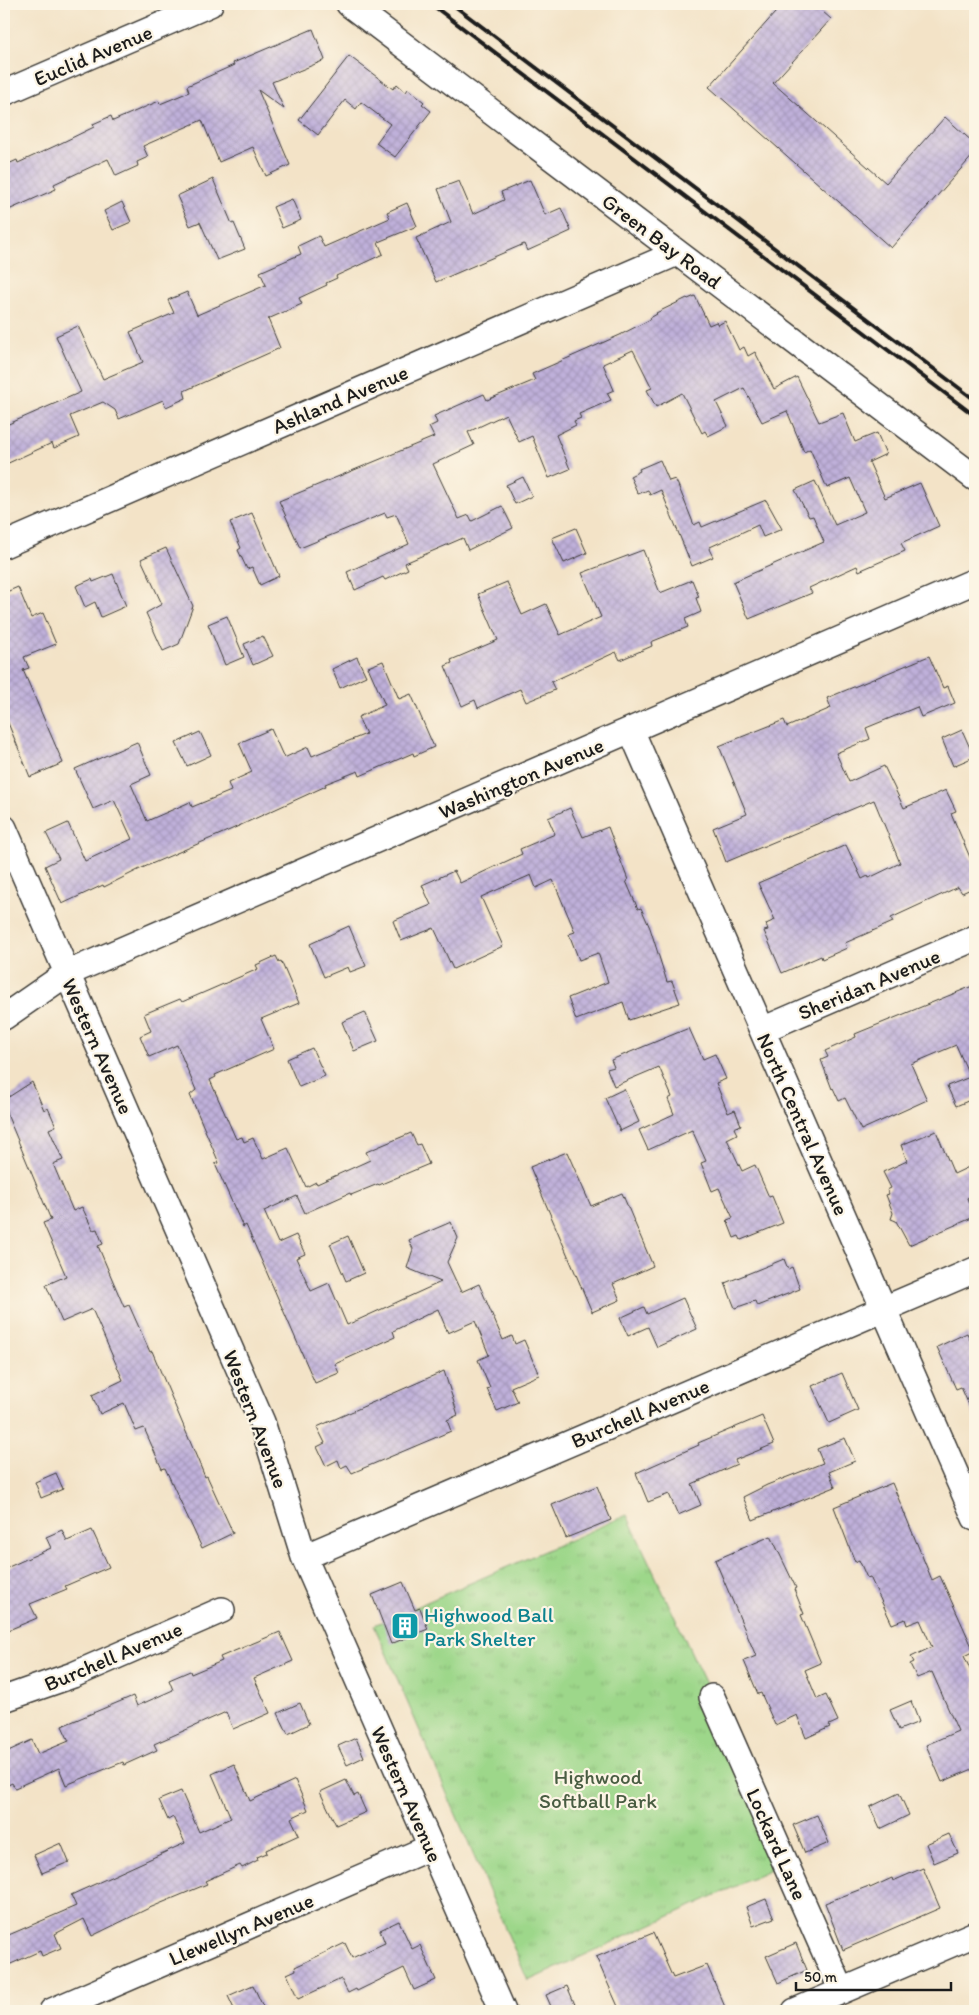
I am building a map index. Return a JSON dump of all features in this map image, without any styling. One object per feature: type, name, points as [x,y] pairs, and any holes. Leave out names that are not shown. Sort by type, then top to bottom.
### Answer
[{"type":"street","name":"Euclid Avenue","points":[[4,93],[210,4]]},
{"type":"street","name":"Green Bay Road","points":[[349,4],[975,478]]},
{"type":"street","name":"Ashland Avenue","points":[[4,545],[677,253]]},
{"type":"street","name":"Washington Avenue","points":[[4,1017],[66,974],[975,580]]},
{"type":"street","name":"North Central Avenue","points":[[631,730],[975,1518]]},
{"type":"street","name":"Western Avenue","points":[[4,828],[262,1422],[304,1557],[504,2011]]},
{"type":"street","name":"Sheridan Avenue","points":[[762,1030],[975,938]]},
{"type":"street","name":"Burchell Avenue","points":[[304,1557],[975,1270]]},
{"type":"street","name":"Burchell Avenue","points":[[4,1699],[73,1675],[222,1610]]},
{"type":"street","name":"Lockard Lane","points":[[712,1697],[842,1991]]},
{"type":"street","name":"Llewellyn Avenue","points":[[52,2011],[431,1848]]},
{"type":"street","points":[[795,2011],[975,1934]]},
{"type":"green space","name":"Highwood Softball Park","points":[[627,1515],[712,1697],[786,1863],[528,1981],[374,1625]]},
{"type":"building","points":[[783,4],[814,4],[831,19],[773,83],[886,183],[945,117],[975,144],[975,153],[891,248],[709,87]]},
{"type":"building","points":[[313,29],[325,60],[272,82],[284,109],[258,90],[290,165],[266,176],[253,147],[219,162],[202,120],[143,146],[148,157],[137,162],[138,166],[116,176],[108,159],[54,184],[56,189],[4,212],[4,166],[17,160],[18,163],[55,146],[94,127],[93,124],[111,116],[113,121],[159,101],[160,104],[189,92],[187,86],[234,65],[233,63]]},
{"type":"building","points":[[349,56],[393,89],[397,84],[406,92],[408,89],[424,102],[422,104],[431,111],[395,157],[376,143],[390,124],[361,102],[356,109],[345,100],[318,135],[299,120]]},
{"type":"building","points":[[213,179],[245,249],[217,260],[200,222],[190,226],[177,196]]},
{"type":"building","points":[[530,180],[545,215],[561,208],[571,231],[527,251],[524,244],[436,282],[416,238],[451,222],[438,189],[459,181],[473,214],[504,200],[501,192]]},
{"type":"building","points":[[292,199],[301,220],[282,228],[273,207]]},
{"type":"building","points":[[122,202],[131,222],[113,230],[104,211]]},
{"type":"building","points":[[407,203],[417,226],[378,242],[383,254],[336,276],[337,278],[326,283],[327,285],[299,298],[302,304],[268,319],[280,348],[184,391],[186,398],[166,407],[163,400],[119,419],[115,410],[103,402],[70,416],[79,437],[54,448],[52,443],[4,465],[4,426],[81,392],[56,336],[78,326],[103,379],[143,362],[130,332],[174,313],[168,300],[187,292],[197,315],[266,285],[260,272],[301,254],[298,246],[319,236],[324,247],[390,218],[387,212]]},
{"type":"building","points":[[695,296],[709,325],[716,322],[718,325],[725,321],[739,350],[744,347],[748,356],[755,352],[774,389],[797,377],[819,422],[843,413],[855,442],[877,433],[886,454],[869,462],[885,498],[920,483],[939,526],[901,543],[905,551],[859,571],[857,566],[809,588],[812,593],[749,619],[733,582],[824,542],[813,516],[809,517],[795,490],[815,481],[835,525],[865,512],[850,478],[827,488],[810,449],[804,452],[787,411],[762,422],[744,388],[716,402],[728,426],[708,436],[705,431],[702,433],[682,393],[656,407],[647,390],[652,388],[633,350],[603,364],[614,390],[607,393],[611,400],[579,414],[581,418],[574,421],[576,425],[556,435],[570,469],[549,478],[532,436],[519,442],[506,414],[468,432],[474,445],[433,464],[459,519],[469,515],[472,521],[502,506],[513,528],[468,550],[463,538],[405,563],[408,569],[385,580],[383,577],[355,590],[347,572],[409,544],[396,514],[387,517],[385,513],[300,548],[279,501],[434,437],[429,427],[437,423],[434,416],[484,394],[487,400],[535,380],[532,374],[620,335],[651,319],[656,313]]},
{"type":"building","points":[[660,460],[669,481],[675,479],[694,525],[700,522],[702,527],[766,500],[782,529],[763,537],[758,525],[710,547],[709,549],[713,557],[692,566],[661,490],[650,495],[648,490],[638,494],[630,476],[640,471],[639,469]]},
{"type":"building","points":[[523,477],[532,496],[515,504],[506,485]]},
{"type":"building","points":[[252,513],[279,576],[260,585],[252,567],[247,569],[238,550],[241,548],[230,522]]},
{"type":"building","points":[[576,528],[587,553],[564,563],[552,538]]},
{"type":"building","points":[[166,548],[193,606],[179,644],[163,651],[146,613],[162,604],[141,559]]},
{"type":"building","points":[[643,550],[660,593],[692,580],[699,597],[696,598],[701,612],[685,619],[688,627],[651,642],[652,646],[620,660],[616,652],[551,682],[555,690],[526,702],[520,689],[478,708],[475,700],[462,706],[445,666],[452,663],[451,660],[498,640],[478,594],[507,582],[522,615],[546,604],[560,635],[601,617],[582,573]]},
{"type":"building","points":[[113,574],[126,606],[101,617],[95,602],[85,607],[76,586],[92,579],[93,582]]},
{"type":"building","points":[[18,587],[31,618],[43,613],[56,644],[24,657],[29,668],[23,670],[63,763],[30,777],[4,713],[4,593]]},
{"type":"building","points":[[227,616],[244,657],[225,665],[208,624]]},
{"type":"building","points":[[263,636],[273,656],[253,665],[244,644]]},
{"type":"building","points":[[929,656],[943,688],[948,686],[955,703],[921,717],[917,707],[866,728],[870,739],[836,753],[849,782],[884,766],[904,808],[946,790],[956,811],[951,813],[975,869],[975,887],[962,893],[958,887],[891,918],[893,922],[845,943],[847,948],[822,959],[821,956],[782,973],[764,931],[768,930],[766,924],[775,920],[758,883],[846,845],[862,879],[868,876],[869,878],[900,863],[874,800],[726,862],[713,828],[747,814],[719,746],[784,720],[787,727],[831,708],[827,698]]},
{"type":"building","points":[[357,657],[366,676],[340,688],[332,669]]},
{"type":"building","points":[[383,661],[399,699],[411,694],[434,747],[414,756],[413,753],[360,776],[358,771],[325,784],[326,786],[230,830],[62,904],[45,866],[59,859],[46,833],[68,823],[85,861],[132,839],[114,800],[93,809],[75,769],[137,742],[151,775],[131,784],[147,821],[190,802],[192,807],[231,791],[228,783],[252,772],[239,743],[271,729],[284,758],[308,747],[312,756],[366,734],[358,717],[385,705],[368,667]]},
{"type":"building","points":[[962,730],[974,757],[953,766],[942,739]]},
{"type":"building","points":[[200,732],[211,755],[187,766],[176,743]]},
{"type":"building","points":[[570,808],[583,837],[608,827],[628,880],[626,881],[638,909],[641,908],[650,928],[667,982],[672,981],[680,1003],[629,1020],[623,1002],[576,1020],[568,998],[608,982],[598,953],[579,960],[569,934],[575,932],[553,880],[536,888],[531,875],[481,897],[503,946],[453,969],[434,928],[401,941],[393,921],[431,905],[422,885],[454,871],[460,883],[522,854],[520,849],[555,834],[548,818]]},
{"type":"building","points":[[349,926],[366,966],[350,972],[348,967],[324,977],[310,944]]},
{"type":"building","points":[[276,956],[279,962],[281,961],[299,1003],[261,1019],[274,1049],[215,1075],[216,1077],[210,1080],[236,1139],[242,1137],[244,1142],[253,1138],[263,1159],[288,1148],[306,1187],[316,1182],[317,1184],[370,1160],[366,1152],[411,1133],[417,1145],[420,1144],[429,1164],[379,1185],[351,1195],[350,1193],[305,1213],[297,1196],[264,1211],[278,1243],[296,1235],[305,1254],[296,1258],[311,1291],[329,1283],[347,1325],[441,1282],[407,1268],[413,1249],[409,1240],[451,1222],[458,1238],[447,1262],[461,1292],[479,1284],[503,1340],[512,1336],[515,1344],[524,1340],[539,1375],[511,1387],[518,1402],[497,1411],[487,1389],[490,1388],[478,1360],[489,1355],[475,1321],[448,1333],[438,1309],[393,1331],[395,1337],[335,1364],[339,1373],[315,1383],[246,1225],[243,1227],[215,1164],[219,1163],[190,1095],[196,1090],[177,1045],[149,1057],[140,1036],[151,1031],[144,1014],[180,999],[182,1002],[258,969],[256,965]]},
{"type":"building","points":[[975,985],[975,1098],[956,1106],[947,1086],[970,1077],[956,1045],[911,1064],[927,1100],[861,1130],[845,1098],[839,1101],[832,1089],[821,1060],[828,1057],[825,1051],[856,1037],[855,1034]]},
{"type":"building","points":[[365,1012],[378,1041],[354,1051],[342,1022]]},
{"type":"building","points":[[689,1028],[703,1059],[715,1054],[726,1079],[716,1083],[728,1113],[735,1110],[741,1125],[734,1128],[737,1134],[727,1139],[742,1171],[755,1165],[769,1197],[772,1196],[783,1223],[741,1240],[739,1236],[734,1238],[727,1220],[733,1218],[719,1188],[712,1191],[701,1163],[706,1161],[692,1130],[648,1150],[639,1130],[674,1114],[668,1099],[672,1097],[659,1067],[614,1086],[607,1069],[614,1067],[611,1060]]},
{"type":"building","points":[[312,1048],[325,1076],[299,1087],[287,1059]]},
{"type":"building","points":[[32,1082],[44,1110],[48,1108],[56,1126],[49,1129],[63,1160],[53,1164],[73,1211],[82,1207],[93,1230],[97,1229],[103,1244],[98,1246],[124,1307],[129,1305],[150,1352],[152,1351],[205,1477],[207,1476],[233,1533],[202,1548],[165,1468],[162,1469],[144,1428],[136,1431],[124,1403],[100,1414],[92,1395],[123,1380],[92,1309],[62,1322],[46,1285],[66,1276],[43,1223],[51,1220],[4,1107],[4,1100]]},
{"type":"building","points":[[624,1089],[639,1122],[620,1131],[605,1098]]},
{"type":"building","points":[[936,1131],[954,1174],[975,1164],[975,1194],[967,1198],[974,1217],[909,1245],[896,1221],[891,1219],[893,1213],[886,1195],[889,1194],[887,1190],[891,1188],[883,1172],[907,1161],[901,1145]]},
{"type":"building","points":[[567,1152],[591,1206],[622,1193],[653,1266],[613,1284],[620,1300],[592,1312],[530,1167]]},
{"type":"building","points":[[348,1236],[364,1273],[346,1281],[330,1244]]},
{"type":"building","points":[[784,1259],[788,1269],[792,1267],[800,1289],[757,1306],[755,1301],[735,1308],[725,1283]]},
{"type":"building","points":[[683,1298],[697,1329],[657,1347],[648,1327],[628,1336],[620,1318],[644,1307],[647,1314]]},
{"type":"building","points":[[967,1333],[975,1351],[975,1419],[961,1387],[956,1389],[937,1347]]},
{"type":"building","points":[[444,1371],[458,1415],[447,1420],[451,1431],[352,1473],[347,1465],[341,1468],[338,1460],[326,1466],[317,1447],[325,1443],[317,1427]]},
{"type":"building","points":[[842,1373],[858,1410],[829,1423],[812,1386]]},
{"type":"building","points":[[762,1416],[774,1444],[735,1460],[737,1464],[692,1484],[701,1505],[678,1515],[669,1494],[648,1502],[636,1473],[699,1445],[698,1443]]},
{"type":"building","points":[[845,1438],[855,1461],[829,1472],[835,1487],[753,1520],[743,1497],[767,1485],[823,1463],[817,1449]]},
{"type":"building","points":[[56,1473],[63,1489],[41,1498],[35,1482]]},
{"type":"building","points":[[892,1483],[932,1580],[940,1576],[974,1651],[964,1656],[975,1680],[975,1768],[942,1782],[926,1745],[958,1731],[932,1672],[917,1678],[910,1664],[914,1662],[911,1657],[932,1647],[920,1620],[907,1625],[905,1619],[892,1624],[870,1577],[867,1578],[859,1560],[855,1562],[834,1507]]},
{"type":"building","points":[[597,1486],[611,1520],[566,1538],[552,1505]]},
{"type":"building","points":[[62,1530],[67,1541],[92,1530],[109,1567],[65,1586],[67,1589],[30,1604],[37,1618],[4,1632],[4,1569],[51,1548],[46,1537]]},
{"type":"building","points":[[771,1536],[796,1588],[794,1589],[804,1614],[801,1615],[821,1663],[805,1670],[817,1699],[826,1695],[838,1721],[829,1725],[830,1727],[806,1738],[797,1715],[775,1725],[761,1693],[758,1694],[744,1661],[756,1656],[715,1560]]},
{"type":"building","points":[[403,1582],[415,1610],[420,1608],[428,1629],[391,1644],[372,1595]]},
{"type":"building","points":[[280,1632],[293,1661],[254,1678],[270,1713],[233,1729],[226,1712],[154,1744],[157,1750],[124,1765],[123,1762],[66,1785],[59,1768],[15,1788],[12,1783],[4,1787],[4,1753],[32,1740],[38,1754],[69,1741],[62,1726],[133,1696],[137,1706],[173,1690],[169,1680],[190,1671],[191,1674],[222,1661],[220,1657]]},
{"type":"building","points":[[911,1701],[919,1722],[899,1730],[890,1710]]},
{"type":"building","points":[[300,1703],[309,1724],[288,1734],[278,1713]]},
{"type":"building","points":[[356,1738],[364,1757],[347,1765],[338,1746]]},
{"type":"building","points":[[234,1764],[250,1801],[295,1780],[308,1810],[291,1818],[299,1835],[266,1850],[267,1853],[257,1857],[258,1860],[242,1868],[240,1865],[205,1881],[207,1884],[147,1909],[92,1936],[84,1919],[55,1934],[61,1948],[42,1956],[40,1951],[4,1967],[4,1937],[76,1906],[71,1895],[185,1843],[173,1817],[168,1820],[159,1800],[181,1791],[199,1832],[231,1818],[212,1774]]},
{"type":"building","points":[[346,1780],[354,1796],[358,1794],[366,1812],[336,1825],[320,1792]]},
{"type":"building","points":[[899,1793],[909,1815],[880,1829],[870,1807]]},
{"type":"building","points":[[817,1815],[829,1843],[805,1853],[793,1825]]},
{"type":"building","points":[[949,1834],[958,1853],[934,1863],[926,1844]]},
{"type":"building","points":[[61,1843],[69,1862],[42,1873],[34,1855]]},
{"type":"building","points":[[923,1868],[940,1908],[843,1950],[825,1903],[869,1886],[870,1888],[892,1878],[893,1881]]},
{"type":"building","points":[[766,1899],[774,1918],[753,1926],[746,1907]]},
{"type":"building","points":[[399,1921],[412,1949],[420,1945],[436,1980],[414,1990],[404,1968],[357,1991],[356,1989],[348,1993],[341,1979],[298,1999],[287,1974],[296,1970],[295,1967],[345,1943],[352,1958],[385,1943],[380,1930]]},
{"type":"building","points":[[653,1933],[673,1978],[707,1965],[725,2007],[714,2011],[620,2011],[596,1957]]},
{"type":"building","points":[[796,1943],[807,1970],[778,1983],[766,1956]]},
{"type":"building","points":[[253,1985],[265,2011],[235,2011],[228,1996]]},
{"type":"building","points":[[567,1986],[576,2007],[567,2011],[553,2011],[546,1995]]},
{"type":"railway","points":[[431,4],[975,416]]},
{"type":"railway","points":[[452,4],[975,400]]},
{"type":"place","name":"Highwood Ball Park Shelter","points":[[405,1626]]}]
